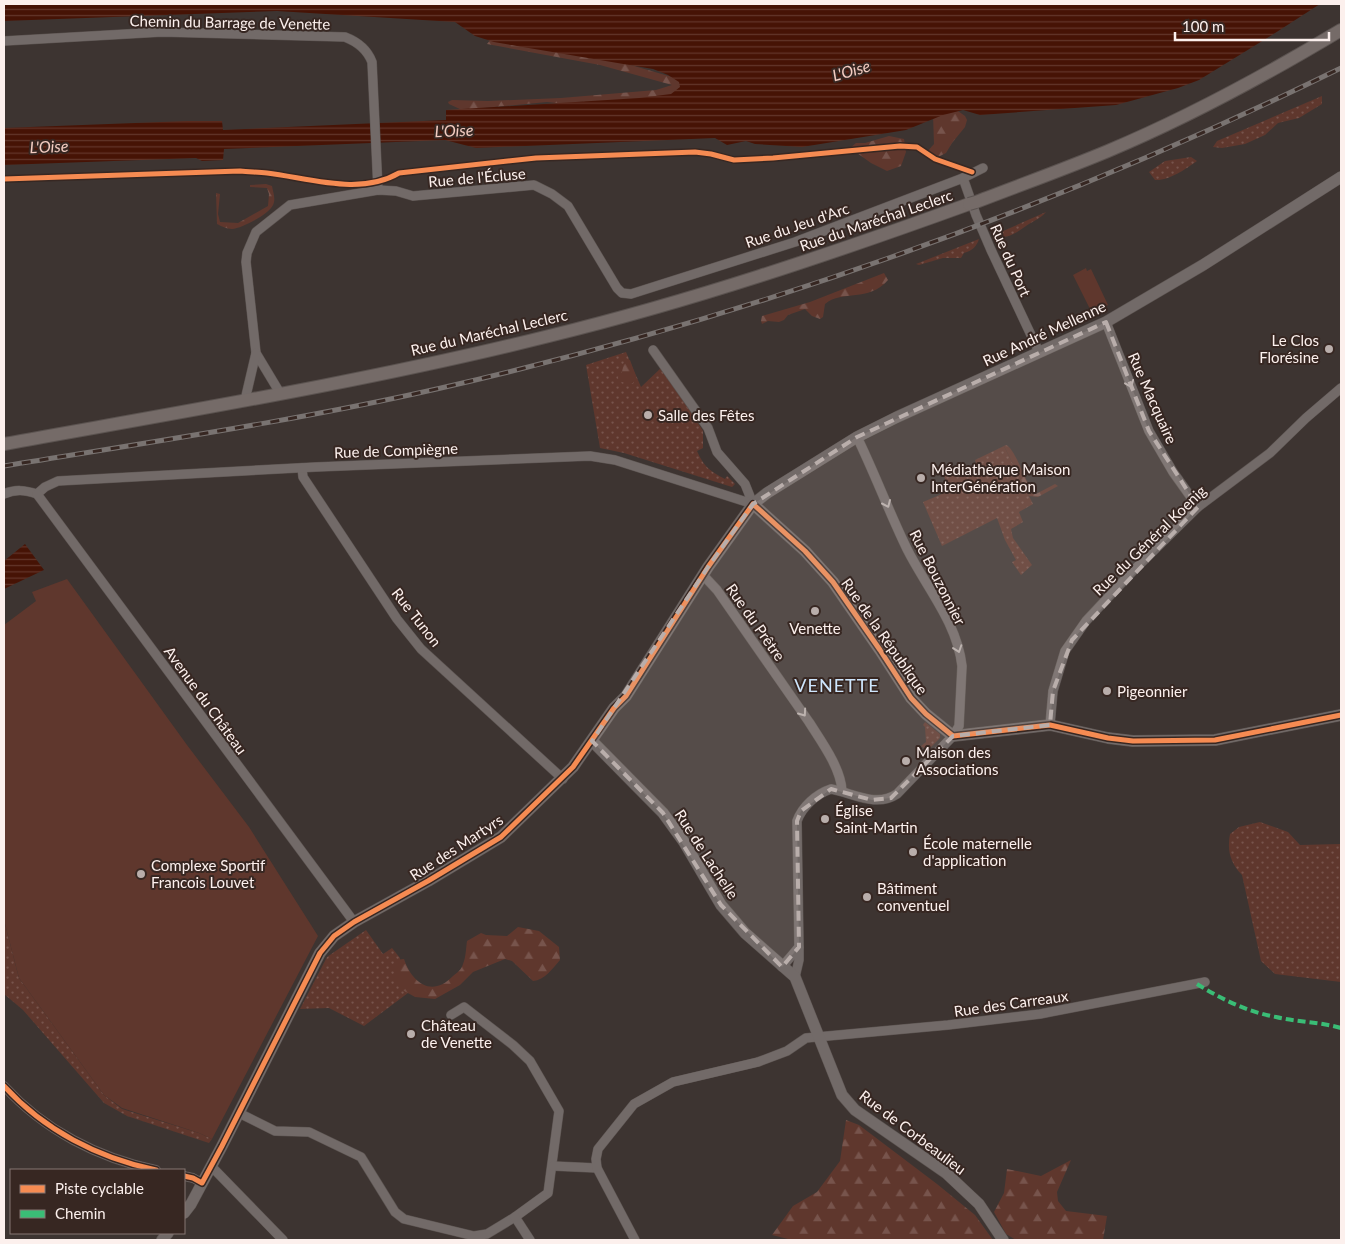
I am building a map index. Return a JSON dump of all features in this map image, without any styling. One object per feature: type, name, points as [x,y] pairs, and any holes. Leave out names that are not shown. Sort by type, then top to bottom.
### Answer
[{"type":"main road","name":"Rue du Maréchal Leclerc","points":[[4,444],[245,400],[457,358],[629,315],[799,264],[973,203],[1109,150],[1195,111],[1281,66],[1341,30]]},
{"type":"street","name":"Chemin du Barrage de Venette","points":[[4,41],[162,32],[345,37],[362,46],[370,55],[373,71],[378,190]]},
{"type":"street","name":"Rue du Jeu d'Arc","points":[[616,288],[622,293],[631,294],[795,242],[963,178],[984,168]]},
{"type":"street","name":"Rue André Mellenne","points":[[753,504],[809,465],[857,437],[1106,322],[1203,265],[1341,177]]},
{"type":"street","name":"Rue du Port","points":[[963,178],[991,250],[1039,352]]},
{"type":"street","name":"Rue de l'Écluse","points":[[280,393],[256,352],[246,262],[247,252],[256,232],[290,205],[378,190],[396,191],[413,196],[534,185],[552,194],[568,206],[616,288]]},
{"type":"street","name":"Rue Macquaire","points":[[1106,322],[1149,431],[1173,472],[1198,507]]},
{"type":"street","points":[[652,350],[708,428],[717,452],[745,484],[753,504]]},
{"type":"street","points":[[245,400],[256,352]]},
{"type":"street","points":[[252,372],[266,370]]},
{"type":"street","name":"Rue du Général Koenig","points":[[1050,725],[1053,691],[1065,651],[1086,622],[1132,572],[1198,507],[1270,453],[1306,418],[1341,388]]},
{"type":"street","name":"Rue Bouzonnier","points":[[857,437],[908,550],[943,611],[960,657],[959,726],[953,736]]},
{"type":"street","name":"Rue de Compiègne","points":[[37,494],[45,487],[58,481],[302,468],[590,456],[615,460],[753,504]]},
{"type":"street","name":"Rue Tunon","points":[[302,468],[303,477],[398,619],[421,649],[563,779]]},
{"type":"street","points":[[4,494],[24,490],[37,494]]},
{"type":"street","name":"Avenue du Château","points":[[37,494],[354,922]]},
{"type":"street","name":"Rue des Martyrs","points":[[185,1212],[191,1204],[240,1112],[320,953],[334,936],[354,922],[428,881],[501,837],[563,779],[573,768],[614,708],[626,696],[703,574],[753,504]]},
{"type":"street","name":"Rue de la République","points":[[753,504],[805,551],[833,582],[912,698],[926,714],[953,736]]},
{"type":"street","name":"Rue du Prêtre","points":[[703,574],[717,590],[822,741],[841,780],[842,791]]},
{"type":"street","points":[[953,736],[1050,725],[1108,738],[1133,741],[1215,740],[1341,715]]},
{"type":"street","name":"Rue de Corbeaulieu","points":[[953,736],[891,798],[872,800],[830,789],[801,811],[797,821],[799,948],[797,980],[842,1095],[855,1110],[946,1173],[979,1204],[1003,1240]]},
{"type":"street","name":"Rue de Lachelle","points":[[592,741],[663,813],[684,842],[721,905],[745,933],[797,980]]},
{"type":"street","points":[[782,967],[799,948]]},
{"type":"street","name":"Rue des Carreaux","points":[[597,1168],[598,1149],[634,1104],[673,1082],[758,1062],[787,1051],[806,1038],[948,1025],[1040,1014],[1205,982]]},
{"type":"street","points":[[240,1112],[276,1131],[309,1132],[361,1157],[394,1212],[404,1219],[474,1236],[487,1234],[515,1217],[548,1193],[559,1112],[530,1061],[513,1045],[464,1007],[451,1015]]},
{"type":"street","points":[[4,1086],[32,1113],[73,1140],[102,1154],[153,1169]]},
{"type":"street","points":[[211,1166],[283,1240]]},
{"type":"street","points":[[553,1166],[597,1168],[635,1240]]},
{"type":"street","points":[[185,1176],[202,1183]]},
{"type":"street","points":[[515,1217],[530,1240]]},
{"type":"highlighted area","points":[[1106,322],[1149,431],[1198,507],[1072,640],[1053,691],[1050,725],[953,736],[891,798],[872,800],[831,789],[801,811],[797,821],[799,947],[782,967],[721,905],[663,813],[592,741],[708,567],[753,504],[857,437]]},
{"type":"green space","points":[[492,38],[610,59],[672,77],[679,80],[683,85],[671,97],[565,104],[547,102],[462,110],[449,104],[448,102],[452,100],[488,101],[561,98],[656,90],[672,85],[600,65],[487,44]]},
{"type":"green space","points":[[1322,96],[1322,104],[1299,118],[1278,123],[1265,135],[1245,144],[1222,148],[1213,147],[1217,141]]},
{"type":"green space","points":[[958,111],[967,120],[965,127],[946,153],[936,158],[927,152],[934,144],[933,114]]},
{"type":"green space","points":[[889,136],[904,139],[906,152],[901,166],[887,171],[871,163],[850,148],[856,143],[865,143]]},
{"type":"green space","points":[[1191,157],[1197,161],[1166,179],[1155,180],[1149,172],[1165,161]]},
{"type":"green space","points":[[266,184],[272,186],[274,203],[266,213],[248,224],[232,229],[217,224],[216,193],[220,194],[218,214],[220,222],[238,223],[268,206],[269,194],[267,188],[250,187],[250,185]]},
{"type":"green space","points":[[1046,212],[1014,234],[1006,237],[992,236]]},
{"type":"green space","points":[[979,239],[974,248],[964,253],[961,258],[943,258],[919,265],[916,264]]},
{"type":"green space","points":[[1086,268],[1087,271],[1091,269],[1108,305],[1092,313],[1073,275]]},
{"type":"green space","points":[[884,273],[888,280],[880,287],[864,294],[840,297],[825,304],[823,317],[820,319],[812,316],[805,309],[788,315],[779,322],[768,321],[762,324],[762,316],[810,302]]},
{"type":"green space","points":[[626,352],[641,387],[661,368],[659,362],[703,431],[703,448],[697,451],[702,461],[715,474],[725,479],[727,476],[735,484],[732,487],[624,453],[600,448],[586,365]]},
{"type":"green space","points":[[630,360],[636,377],[633,383],[628,384],[619,381],[618,377],[622,372],[624,362]]},
{"type":"green space","points":[[1006,445],[1013,452],[1033,493],[1036,494],[1055,484],[1058,486],[1038,497],[1029,496],[1004,446]]},
{"type":"green space","points":[[1004,446],[1033,504],[1019,512],[1023,522],[1011,529],[1013,538],[1032,565],[1021,575],[1012,562],[1016,560],[1005,540],[997,518],[942,546],[923,502],[949,491],[944,476],[976,464],[975,460]]},
{"type":"green space","name":"Complexe Sportif Francois Louvet","points":[[67,579],[249,827],[318,936],[212,1139],[122,1108],[104,1095],[19,978],[4,920],[4,625],[36,601],[32,592]]},
{"type":"green space","points":[[925,722],[940,734],[940,738],[927,751],[921,746],[926,742],[925,727],[923,725]]},
{"type":"green space","points":[[1260,822],[1288,832],[1300,845],[1341,844],[1341,982],[1275,974],[1261,961],[1242,875],[1232,861],[1229,845],[1230,834],[1239,827]]},
{"type":"green space","points":[[4,920],[19,978],[104,1095],[122,1109],[199,1133],[212,1139],[209,1143],[127,1116],[104,1103],[23,1010],[4,994]]},
{"type":"green space","points":[[518,927],[539,931],[559,947],[560,960],[541,979],[533,981],[512,961],[505,959],[473,972],[460,985],[435,999],[415,997],[399,988],[393,969],[395,960],[404,959],[417,981],[430,987],[438,986],[445,983],[462,968],[467,941],[481,933],[507,936]]},
{"type":"green space","points":[[366,930],[383,954],[392,948],[400,958],[400,964],[416,987],[364,1026],[329,1008],[300,1009],[327,957]]},
{"type":"green space","points":[[846,1120],[859,1125],[975,1215],[993,1240],[792,1240],[772,1235],[793,1206],[817,1192],[840,1161]]},
{"type":"green space","points":[[1071,1160],[1057,1192],[1058,1201],[1066,1211],[1107,1216],[1103,1240],[1016,1240],[1006,1234],[994,1212],[1004,1193],[1007,1169],[1041,1176]]},
{"type":"water","name":"L'Oise","points":[[4,4],[1320,4],[1199,80],[1178,88],[1116,105],[980,115],[963,110],[943,115],[906,130],[802,147],[755,144],[746,141],[727,145],[715,138],[476,148],[445,140],[224,149],[223,160],[202,161],[196,158],[4,165],[4,128],[222,121],[223,130],[446,120],[446,110],[639,98],[671,94],[680,87],[679,82],[653,69],[494,42],[475,36],[455,22],[277,11],[4,21]]},
{"type":"water","points":[[25,544],[44,570],[4,589],[4,561]]},
{"type":"railway","points":[[4,466],[223,430],[387,400],[557,360],[672,328],[900,254],[1012,212],[1123,167],[1233,119],[1341,68]]},
{"type":"marked path","points":[[1197,984],[1225,1000],[1255,1012],[1284,1019],[1341,1028]]},
{"type":"cycle path","points":[[4,179],[240,171],[267,173],[334,184],[351,184],[384,180],[399,173],[536,158],[695,152],[734,160],[900,146],[917,147],[935,159],[972,172]]},
{"type":"cycle path","points":[[185,1176],[202,1183],[320,953],[334,936],[354,922],[428,881],[501,837],[573,767],[614,708],[626,696],[708,567],[753,504],[805,551],[833,582],[911,698],[926,714],[953,736],[1050,725],[1108,738],[1133,741],[1215,740],[1341,715]]},
{"type":"cycle path","points":[[4,1086],[36,1116],[73,1140],[113,1158],[152,1169]]},
{"type":"place","name":"Le Clos Florésine","points":[[1329,349]]},
{"type":"place","name":"Salle des Fêtes","points":[[648,415]]},
{"type":"place","name":"Médiathèque Maison InterGénération","points":[[921,478]]},
{"type":"place","name":"Venette","points":[[815,611]]},
{"type":"place","name":"Pigeonnier","points":[[1107,691]]},
{"type":"place","name":"Maison des Associations","points":[[906,761]]},
{"type":"place","name":"Église Saint-Martin","points":[[825,819]]},
{"type":"place","name":"École maternelle d'application","points":[[913,852]]},
{"type":"place","name":"Complexe Sportif Francois Louvet","points":[[141,874]]},
{"type":"place","name":"Bâtiment conventuel","points":[[867,897]]},
{"type":"place","name":"Château de Venette","points":[[411,1034]]},
{"type":"district","name":"VENETTE","points":[[837,685]]}]
